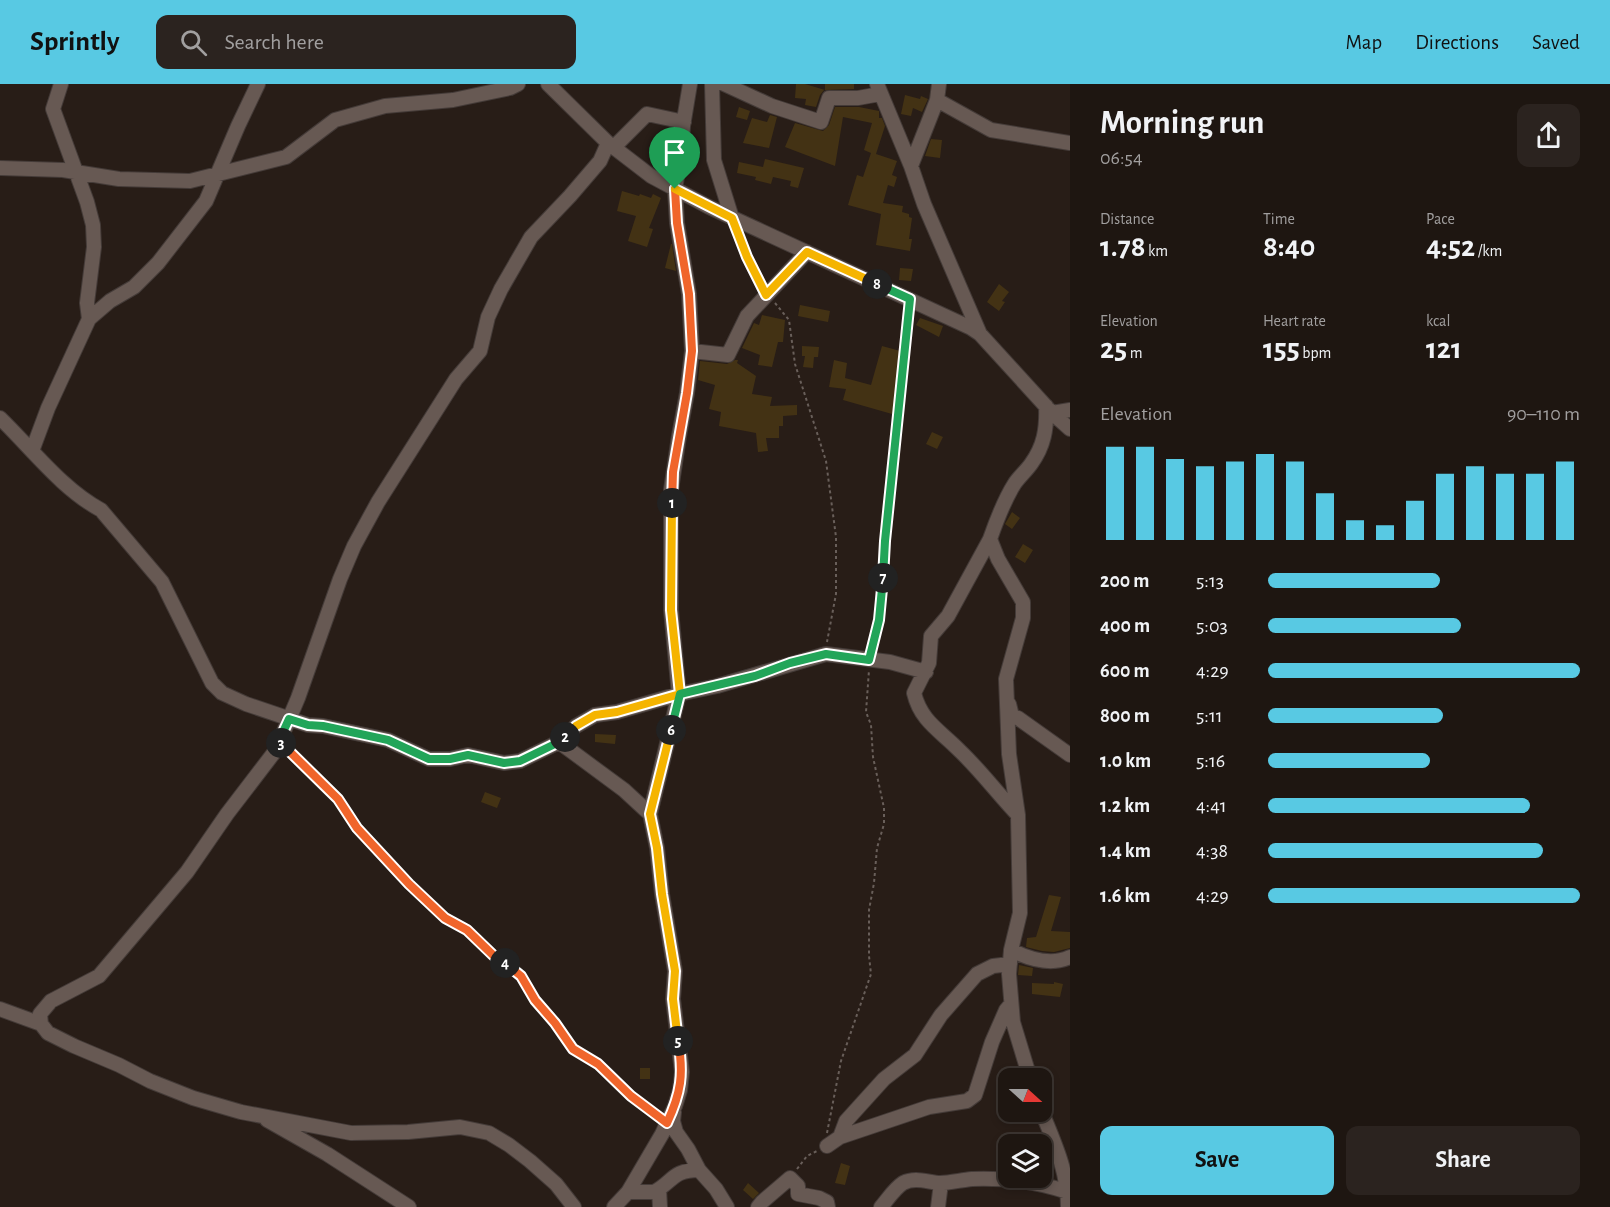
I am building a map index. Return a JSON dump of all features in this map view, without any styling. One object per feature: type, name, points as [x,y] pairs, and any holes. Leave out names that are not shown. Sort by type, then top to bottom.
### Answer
[{"type":"street","points":[[61,84],[53,109],[87,202],[93,225],[94,247],[87,303],[89,319]]},
{"type":"street","points":[[32,451],[48,408],[89,319],[110,301],[134,287],[159,264],[206,201],[258,84]]},
{"type":"street","points":[[0,168],[76,172],[119,179],[190,181],[286,157],[335,120],[385,106],[453,100],[510,88],[518,84]]},
{"type":"street","points":[[549,84],[611,145],[651,176],[732,218],[962,323],[980,334],[1049,410],[1070,429]]},
{"type":"street","points":[[614,1207],[628,1192],[667,1123],[680,1090],[682,1072],[673,999],[675,971],[650,814],[680,694],[671,610],[671,490],[692,351],[689,294],[677,223],[675,189],[682,148],[682,126],[690,84]]},
{"type":"street","points":[[712,84],[714,160],[732,218]]},
{"type":"street","points":[[724,84],[772,106],[820,122],[830,98],[858,98],[879,89],[924,204],[980,334]]},
{"type":"street","points":[[911,166],[937,100],[939,84]]},
{"type":"street","points":[[937,100],[991,130],[1070,143]]},
{"type":"street","points":[[40,1024],[40,1014],[51,1001],[99,976],[187,872],[227,814],[276,750],[298,698],[354,546],[378,502],[456,380],[480,351],[488,316],[531,237],[570,196],[611,145],[647,114],[684,122]]},
{"type":"street","points":[[692,351],[728,355],[747,315],[807,252]]},
{"type":"street","points":[[1049,410],[1070,410]]},
{"type":"street","points":[[1018,815],[960,751],[923,716],[917,706],[914,693],[926,672],[931,653],[931,636],[948,616],[990,539],[1003,504],[1016,482],[1032,462],[1047,429],[1049,410]]},
{"type":"street","points":[[0,418],[88,503],[101,510],[162,582],[213,683],[222,693],[246,704],[308,725],[388,740],[429,759],[450,759],[468,755],[504,763],[520,761],[559,742],[576,726],[595,715],[624,710],[746,679],[790,663],[826,654],[912,667],[926,672]]},
{"type":"street","points":[[990,539],[998,559],[1023,602],[1023,618],[1006,679],[1007,726],[1018,815],[1020,913],[1011,957],[1011,1004],[1012,1022],[1027,1068]]},
{"type":"street","points":[[1008,700],[1012,716],[1070,755]]},
{"type":"street","points":[[559,742],[624,789],[650,814]]},
{"type":"street","points":[[840,1137],[846,1121],[884,1079],[915,1055],[941,1015],[977,974],[1011,957],[1061,961],[1070,957]]},
{"type":"street","points":[[826,1146],[840,1137],[929,1107],[967,1101],[975,1095],[1000,1022],[1011,1004]]},
{"type":"street","points":[[0,1009],[40,1024],[48,1032],[74,1046],[150,1081],[211,1103],[260,1116],[351,1133],[408,1132],[460,1127],[489,1133],[530,1161],[556,1184],[574,1207]]},
{"type":"street","points":[[675,1106],[673,1121],[676,1132],[699,1170],[716,1189],[727,1207]]},
{"type":"street","points":[[260,1116],[327,1154],[409,1207]]},
{"type":"street","points":[[1046,1122],[1070,1175]]},
{"type":"street","points":[[1061,1159],[1068,1192],[1068,1207]]},
{"type":"street","points":[[628,1192],[654,1192],[673,1175],[687,1170],[699,1170]]},
{"type":"street","points":[[758,1207],[790,1178],[798,1186],[798,1194],[819,1198],[827,1203],[828,1207]]},
{"type":"street","points":[[881,1207],[904,1183],[917,1179],[941,1183],[970,1179],[1020,1180],[1039,1182],[1068,1192]]},
{"type":"street","points":[[938,1207],[941,1183]]},
{"type":"street","points":[[659,1189],[660,1207]]},
{"type":"path","points":[[732,218],[747,257],[766,295],[784,311],[789,320],[795,364],[825,461],[836,537],[836,594],[826,654]]},
{"type":"path","points":[[790,1178],[807,1156],[826,1146],[841,1061],[872,974],[869,956],[868,910],[874,883],[877,848],[884,824],[884,808],[873,757],[871,724],[866,712],[869,660],[879,620],[910,299]]},
{"type":"path","points":[[279,741],[334,795],[357,828],[409,884],[445,918],[467,930],[490,952],[521,976],[535,1000],[573,1049],[598,1064],[631,1096],[667,1123]]},
{"type":"building","points":[[796,84],[805,84],[825,90],[820,95],[816,107],[805,105],[806,99],[795,98]]},
{"type":"building","points":[[825,84],[854,84],[854,89],[825,90]]},
{"type":"building","points":[[905,95],[928,99],[922,112],[913,108],[911,116],[901,114]]},
{"type":"building","points":[[739,107],[750,111],[747,120],[736,117]]},
{"type":"building","points":[[835,107],[859,107],[879,111],[879,118],[882,118],[885,126],[876,154],[897,161],[892,175],[897,177],[894,187],[888,185],[883,203],[903,206],[902,212],[909,214],[912,218],[910,251],[876,245],[881,214],[848,205],[857,175],[863,177],[871,153],[864,150],[872,123],[843,117],[835,166],[785,147],[795,123],[823,131],[829,125]]},
{"type":"building","points":[[770,115],[777,117],[769,148],[743,143],[752,118],[767,122]]},
{"type":"building","points":[[931,139],[942,140],[940,158],[925,156]]},
{"type":"building","points":[[765,159],[804,168],[798,188],[790,186],[791,181],[773,177],[771,184],[755,180],[756,177],[737,173],[739,162],[763,167]]},
{"type":"building","points":[[622,191],[651,198],[653,194],[661,198],[649,228],[653,229],[647,247],[628,241],[636,216],[617,211]]},
{"type":"building","points":[[672,244],[676,271],[665,268]]},
{"type":"building","points":[[900,268],[913,269],[911,281],[899,280]]},
{"type":"building","points":[[999,284],[1009,292],[1002,301],[1005,302],[999,311],[987,302]]},
{"type":"building","points":[[800,305],[830,311],[828,322],[798,316]]},
{"type":"building","points":[[762,315],[785,320],[783,342],[778,342],[772,367],[758,365],[760,355],[742,348],[754,323],[759,325]]},
{"type":"building","points":[[920,318],[943,326],[939,337],[916,325]]},
{"type":"building","points":[[802,346],[819,347],[818,357],[814,357],[813,368],[803,367],[805,356],[802,356]]},
{"type":"building","points":[[882,346],[904,352],[892,414],[843,400],[846,389],[829,387],[834,360],[847,363],[845,378],[871,385]]},
{"type":"building","points":[[738,360],[737,363],[756,376],[752,394],[772,397],[770,406],[797,405],[797,415],[783,416],[783,426],[779,426],[779,438],[766,438],[768,451],[758,452],[756,433],[719,426],[721,412],[709,409],[715,385],[698,380],[700,361],[727,364]]},
{"type":"building","points":[[932,432],[943,437],[937,449],[926,444]]},
{"type":"building","points":[[1012,512],[1020,518],[1012,529],[1005,524]]},
{"type":"building","points":[[1023,544],[1033,550],[1025,563],[1015,557]]},
{"type":"building","points":[[595,734],[616,735],[615,744],[595,742]]},
{"type":"building","points":[[485,792],[501,798],[497,808],[481,802]]},
{"type":"building","points":[[1049,895],[1061,897],[1051,931],[1070,932],[1070,948],[1054,952],[1026,947],[1027,938],[1036,937]]},
{"type":"building","points":[[1019,965],[1033,968],[1032,976],[1018,975]]},
{"type":"building","points":[[1054,982],[1063,984],[1060,997],[1032,994],[1032,983],[1054,984]]},
{"type":"building","points":[[640,1068],[650,1068],[650,1079],[640,1079]]},
{"type":"building","points":[[841,1163],[850,1166],[845,1185],[835,1183]]},
{"type":"building","points":[[748,1183],[759,1193],[753,1199],[743,1190]]},
{"type":"route","points":[[675,189],[677,223],[689,294],[692,351],[671,490],[673,504],[670,580],[672,633],[680,694],[617,712],[595,715],[576,726],[559,742],[520,761],[504,763],[468,755],[450,759],[429,759],[388,740],[308,725],[289,719],[279,741],[330,790],[357,828],[409,884],[445,918],[467,930],[495,957],[521,976],[535,1000],[573,1049],[598,1064],[631,1096],[667,1123],[680,1090],[682,1072],[673,999],[675,971],[650,814],[680,694],[755,676],[790,663],[826,654],[869,660],[879,620],[910,299],[807,252],[766,295],[747,257],[732,218],[675,189]]}]
